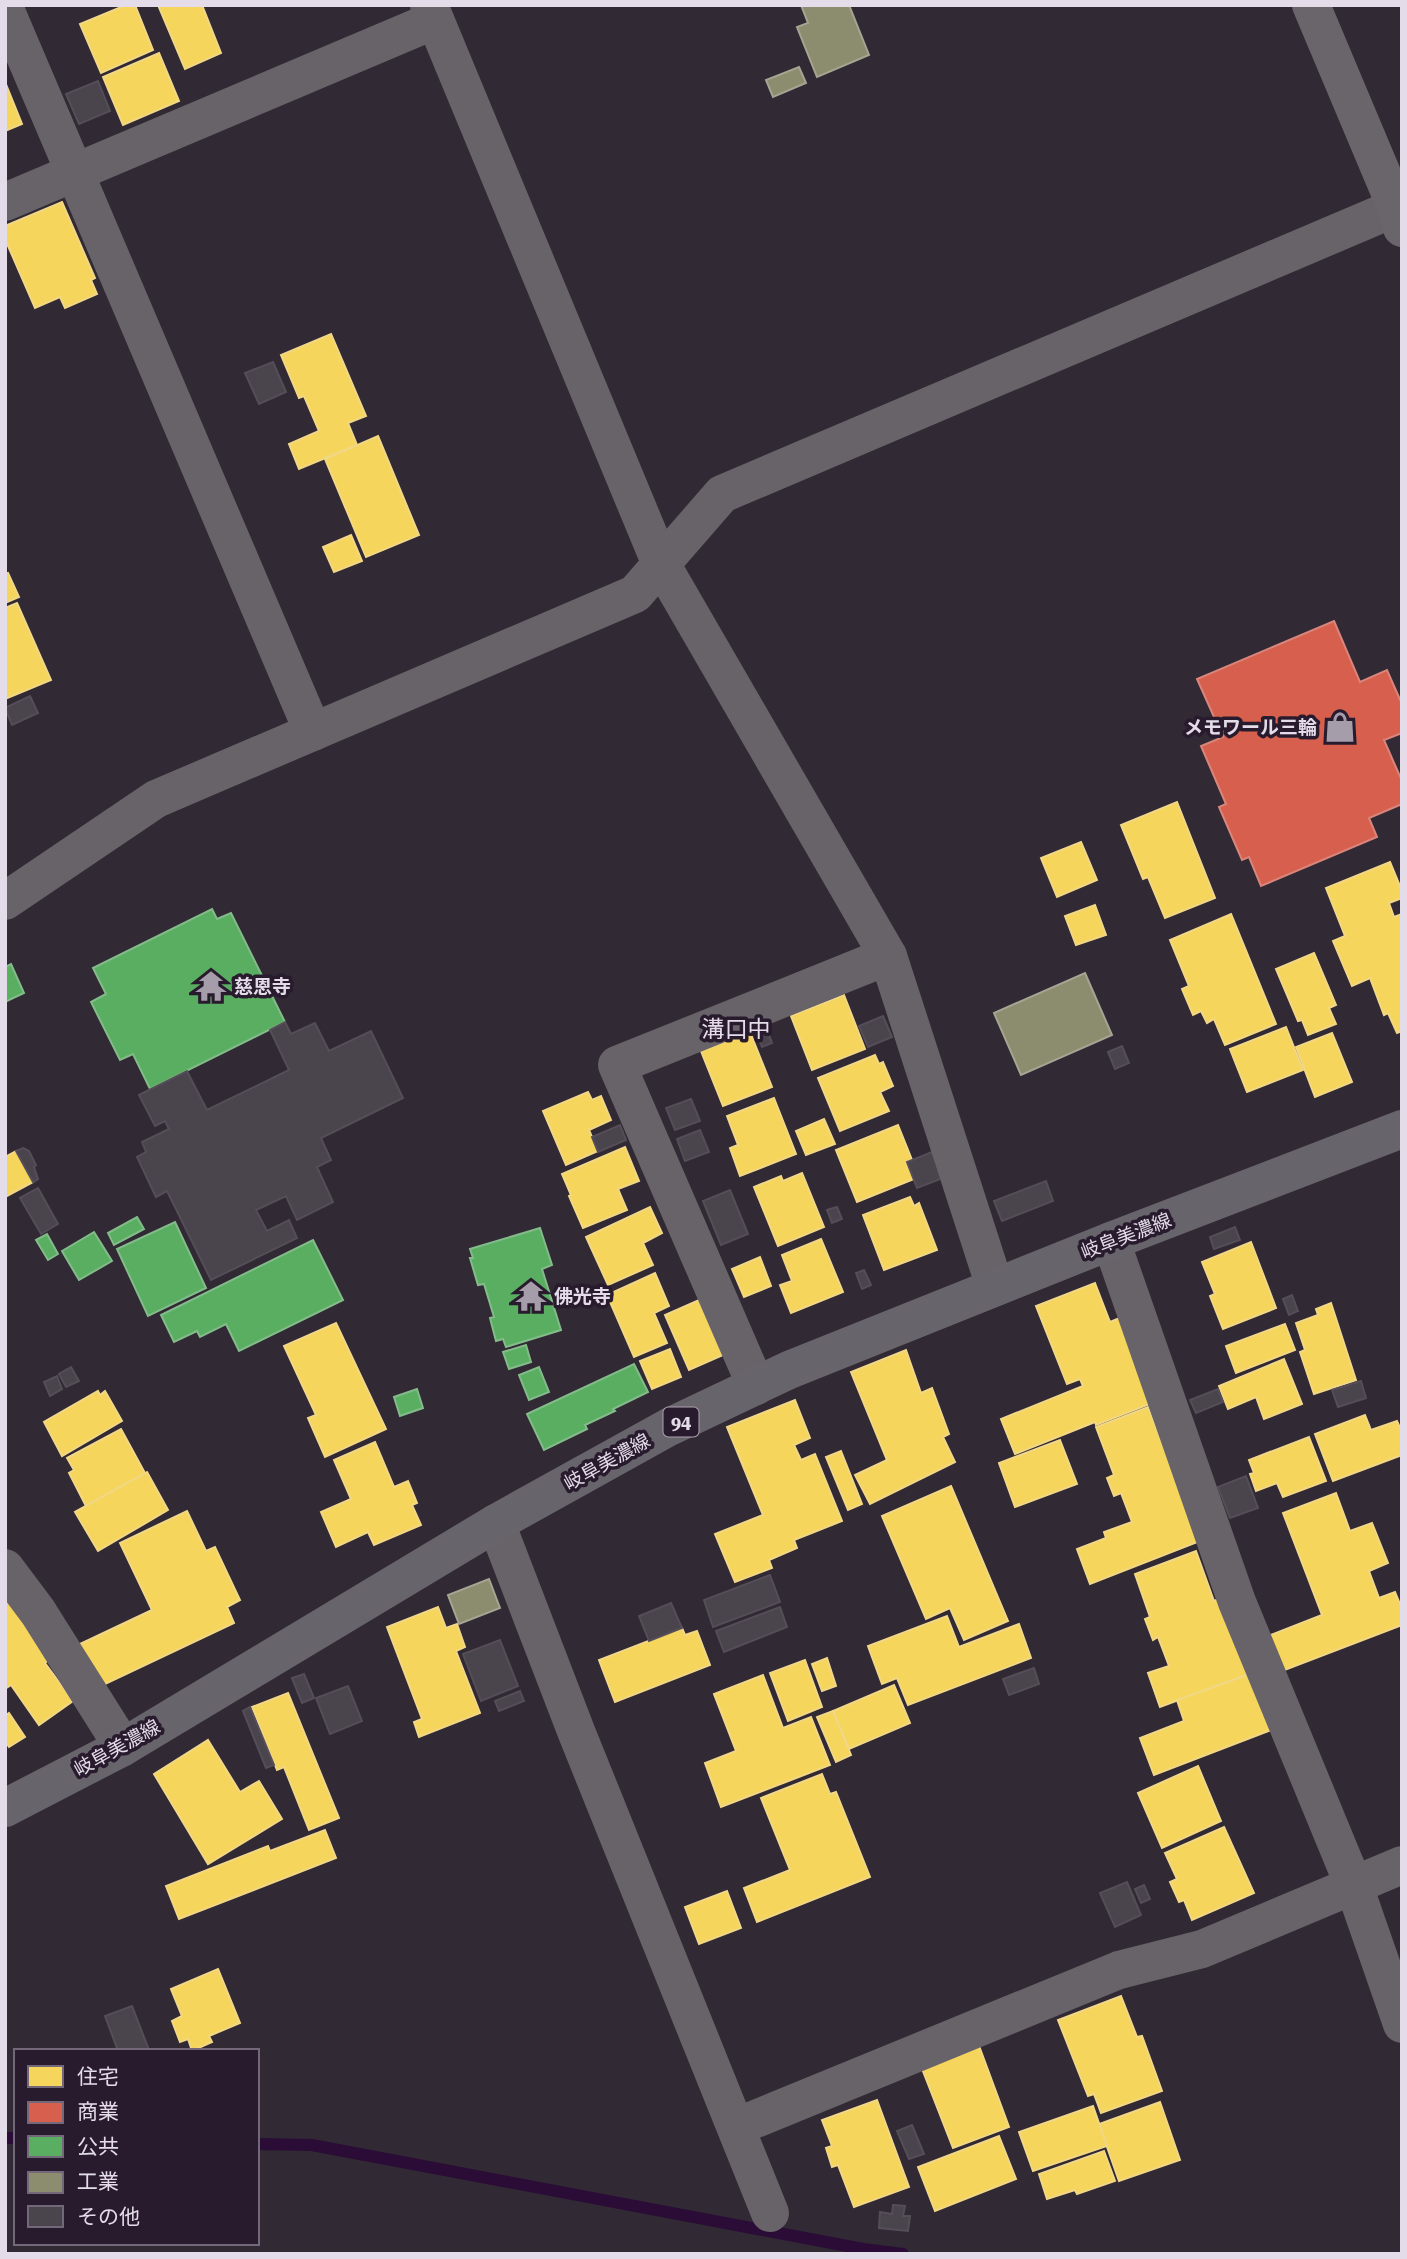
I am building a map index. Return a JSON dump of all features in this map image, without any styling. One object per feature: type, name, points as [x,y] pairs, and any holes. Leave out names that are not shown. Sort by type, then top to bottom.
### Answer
[{"type":"main road","name":"岐阜美濃線","points":[[5,1808],[123,1746],[496,1523],[669,1427],[789,1370],[1111,1241],[1402,1129]]},
{"type":"street","points":[[5,901],[156,799],[635,594],[660,562],[722,494],[1400,213],[1311,5]]},
{"type":"street","points":[[5,9],[313,732]]},
{"type":"street","points":[[5,202],[432,13],[660,562],[888,956],[995,1287]]},
{"type":"street","points":[[756,1386],[617,1065],[888,956]]},
{"type":"street","points":[[1111,1241],[1237,1602],[1354,1886],[1402,2024]]},
{"type":"street","points":[[496,1523],[581,1744],[771,2213]]},
{"type":"street","points":[[5,1568],[38,1612],[123,1746]]},
{"type":"street","points":[[736,2127],[1119,1970],[1202,1949],[1402,1865]]},
{"type":"building: 住宅","points":[[126,5],[135,5],[153,50],[101,73],[80,24]]},
{"type":"building: 住宅","points":[[158,5],[202,5],[221,53],[185,69]]},
{"type":"building: 住宅","points":[[159,53],[179,101],[123,125],[103,77]]},
{"type":"building: 住宅","points":[[5,82],[22,124],[5,131]]},
{"type":"building: 住宅","points":[[62,202],[95,278],[91,280],[97,294],[65,308],[60,297],[35,308],[5,239],[5,226]]},
{"type":"building: 住宅","points":[[331,334],[366,416],[348,423],[357,445],[299,469],[289,444],[319,431],[304,396],[299,398],[281,355]]},
{"type":"building: 住宅","points":[[378,436],[419,535],[366,557],[325,459]]},
{"type":"building: 住宅","points":[[351,535],[362,561],[334,572],[323,547]]},
{"type":"building: 住宅","points":[[8,573],[19,597],[5,603],[5,574]]},
{"type":"building: 住宅","points":[[17,603],[51,680],[5,699],[5,608]]},
{"type":"building: 住宅","points":[[1177,802],[1215,898],[1165,918],[1148,877],[1143,879],[1121,825]]},
{"type":"building: 住宅","points":[[1081,842],[1097,880],[1057,897],[1041,858]]},
{"type":"building: 住宅","points":[[1390,862],[1402,891],[1402,898],[1389,903],[1394,917],[1402,914],[1402,1031],[1397,1033],[1388,1013],[1384,1015],[1370,978],[1352,986],[1333,941],[1345,936],[1326,888]]},
{"type":"building: 住宅","points":[[1095,905],[1106,935],[1076,945],[1065,916]]},
{"type":"building: 住宅","points":[[1231,914],[1276,1024],[1225,1045],[1214,1019],[1207,1023],[1201,1011],[1193,1015],[1182,989],[1189,986],[1170,940]]},
{"type":"building: 住宅","points":[[1314,953],[1336,1005],[1329,1008],[1336,1024],[1308,1035],[1302,1020],[1298,1021],[1276,969]]},
{"type":"building: 住宅","points":[[844,995],[865,1049],[812,1070],[791,1016]]},
{"type":"building: 住宅","points":[[1286,1027],[1303,1070],[1247,1092],[1230,1049]]},
{"type":"building: 住宅","points":[[750,1032],[772,1087],[723,1106],[701,1051]]},
{"type":"building: 住宅","points":[[1332,1033],[1352,1082],[1315,1097],[1296,1047]]},
{"type":"building: 住宅","points":[[875,1055],[879,1064],[883,1062],[893,1086],[880,1092],[889,1111],[840,1131],[818,1078]]},
{"type":"building: 住宅","points":[[588,1092],[592,1100],[601,1096],[611,1120],[589,1130],[598,1151],[566,1165],[543,1111]]},
{"type":"building: 住宅","points":[[774,1098],[796,1154],[740,1176],[730,1148],[738,1145],[727,1116]]},
{"type":"building: 住宅","points":[[824,1119],[835,1144],[806,1155],[796,1131]]},
{"type":"building: 住宅","points":[[898,1125],[912,1160],[906,1162],[914,1179],[857,1202],[836,1150]]},
{"type":"building: 住宅","points":[[625,1147],[639,1181],[618,1189],[627,1210],[583,1228],[562,1174]]},
{"type":"building: 住宅","points":[[16,1151],[33,1182],[5,1197],[5,1157]]},
{"type":"building: 住宅","points":[[802,1173],[824,1227],[778,1246],[754,1187],[781,1176],[783,1181]]},
{"type":"building: 住宅","points":[[910,1197],[914,1206],[919,1203],[937,1250],[884,1270],[863,1215]]},
{"type":"building: 住宅","points":[[650,1207],[662,1233],[643,1243],[653,1265],[608,1285],[586,1237]]},
{"type":"building: 住宅","points":[[821,1239],[843,1292],[791,1313],[780,1285],[792,1281],[782,1255]]},
{"type":"building: 住宅","points":[[1251,1242],[1276,1308],[1223,1329],[1210,1296],[1215,1294],[1202,1262]]},
{"type":"building: 住宅","points":[[760,1257],[771,1286],[744,1297],[732,1269]]},
{"type":"building: 住宅","points":[[655,1273],[669,1306],[654,1313],[667,1343],[634,1357],[607,1295]]},
{"type":"building: 住宅","points":[[1095,1283],[1110,1322],[1122,1317],[1155,1402],[1096,1425],[1095,1422],[1015,1454],[1001,1419],[1083,1386],[1080,1379],[1067,1384],[1036,1306]]},
{"type":"building: 住宅","points":[[699,1300],[723,1355],[689,1370],[665,1315]]},
{"type":"building: 住宅","points":[[1331,1303],[1356,1380],[1314,1394],[1300,1352],[1305,1350],[1296,1323],[1318,1315],[1316,1309]]},
{"type":"building: 住宅","points":[[336,1323],[386,1429],[325,1457],[308,1418],[316,1415],[284,1346]]},
{"type":"building: 住宅","points":[[1285,1324],[1295,1350],[1236,1373],[1226,1346]]},
{"type":"building: 住宅","points":[[670,1349],[681,1377],[652,1389],[640,1361]]},
{"type":"building: 住宅","points":[[906,1350],[921,1393],[932,1388],[949,1434],[943,1437],[955,1462],[870,1504],[855,1475],[887,1460],[851,1372]]},
{"type":"building: 住宅","points":[[1284,1359],[1302,1404],[1264,1419],[1256,1397],[1228,1409],[1219,1386]]},
{"type":"building: 住宅","points":[[98,1391],[100,1395],[105,1391],[122,1421],[62,1456],[44,1422]]},
{"type":"building: 住宅","points":[[795,1400],[810,1438],[794,1445],[801,1460],[815,1454],[842,1521],[794,1540],[797,1548],[769,1560],[772,1568],[735,1582],[715,1534],[763,1515],[727,1427]]},
{"type":"building: 住宅","points":[[1148,1407],[1200,1541],[1090,1584],[1077,1549],[1106,1538],[1104,1532],[1132,1522],[1121,1493],[1114,1496],[1107,1478],[1114,1475],[1096,1427]]},
{"type":"building: 住宅","points":[[1365,1415],[1371,1430],[1397,1421],[1402,1432],[1402,1455],[1333,1481],[1315,1434]]},
{"type":"building: 住宅","points":[[121,1429],[145,1473],[86,1506],[69,1473],[74,1470],[67,1458]]},
{"type":"building: 住宅","points":[[1309,1437],[1326,1481],[1283,1497],[1277,1483],[1256,1491],[1250,1474],[1254,1473],[1249,1460]]},
{"type":"building: 住宅","points":[[1060,1440],[1077,1484],[1015,1507],[999,1463]]},
{"type":"building: 住宅","points":[[375,1442],[394,1487],[408,1481],[417,1503],[412,1505],[421,1525],[374,1545],[368,1532],[336,1547],[321,1512],[351,1499],[334,1460]]},
{"type":"building: 住宅","points":[[841,1451],[862,1504],[848,1510],[826,1457]]},
{"type":"building: 住宅","points":[[147,1472],[168,1510],[98,1551],[75,1512]]},
{"type":"building: 住宅","points":[[951,1486],[1008,1621],[964,1640],[950,1608],[926,1619],[882,1516]]},
{"type":"building: 住宅","points":[[1336,1493],[1350,1531],[1372,1523],[1388,1563],[1369,1571],[1379,1598],[1395,1592],[1402,1609],[1402,1625],[1282,1671],[1268,1636],[1322,1615],[1283,1513]]},
{"type":"building: 住宅","points":[[187,1511],[206,1551],[215,1547],[240,1600],[227,1607],[234,1623],[101,1686],[80,1644],[152,1610],[120,1543]]},
{"type":"building: 住宅","points":[[1196,1551],[1214,1601],[1221,1598],[1249,1674],[1160,1707],[1148,1673],[1169,1666],[1158,1637],[1153,1640],[1145,1619],[1150,1617],[1135,1574]]},
{"type":"building: 住宅","points":[[5,1595],[48,1660],[45,1663],[73,1701],[39,1725],[11,1685],[5,1689]]},
{"type":"building: 住宅","points":[[438,1607],[446,1628],[457,1624],[465,1647],[456,1651],[480,1713],[419,1737],[414,1722],[422,1719],[387,1627]]},
{"type":"building: 住宅","points":[[947,1616],[959,1647],[1019,1624],[1031,1658],[908,1705],[897,1678],[882,1684],[868,1646]]},
{"type":"building: 住宅","points":[[682,1628],[685,1635],[697,1631],[710,1665],[615,1702],[599,1660]]},
{"type":"building: 住宅","points":[[827,1658],[836,1686],[822,1691],[812,1664]]},
{"type":"building: 住宅","points":[[805,1660],[822,1707],[788,1721],[770,1673]]},
{"type":"building: 住宅","points":[[1250,1674],[1271,1730],[1154,1775],[1140,1738],[1184,1721],[1177,1700]]},
{"type":"building: 住宅","points":[[763,1675],[783,1728],[811,1717],[830,1765],[721,1807],[705,1763],[736,1751],[714,1694]]},
{"type":"building: 住宅","points":[[894,1685],[910,1723],[849,1749],[833,1711]]},
{"type":"building: 住宅","points":[[288,1693],[339,1818],[309,1830],[284,1767],[277,1770],[252,1707]]},
{"type":"building: 住宅","points":[[833,1711],[851,1755],[836,1762],[817,1717]]},
{"type":"building: 住宅","points":[[9,1713],[25,1737],[9,1747],[5,1741],[5,1716]]},
{"type":"building: 住宅","points":[[208,1740],[240,1792],[259,1781],[282,1819],[208,1864],[154,1774]]},
{"type":"building: 住宅","points":[[1198,1766],[1221,1821],[1162,1848],[1138,1793]]},
{"type":"building: 住宅","points":[[822,1774],[830,1794],[836,1792],[870,1877],[757,1922],[744,1888],[790,1870],[761,1798]]},
{"type":"building: 住宅","points":[[1224,1827],[1254,1893],[1192,1920],[1184,1900],[1179,1902],[1170,1882],[1177,1879],[1165,1853]]},
{"type":"building: 住宅","points":[[325,1830],[336,1858],[179,1919],[166,1886],[268,1846],[270,1851]]},
{"type":"building: 住宅","points":[[727,1891],[741,1928],[699,1944],[685,1907]]},
{"type":"building: 住宅","points":[[218,1969],[240,2023],[209,2036],[212,2042],[191,2049],[188,2039],[180,2042],[172,2021],[182,2016],[171,1989]]},
{"type":"building: 住宅","points":[[1121,1996],[1137,2037],[1142,2036],[1162,2091],[1101,2113],[1094,2094],[1088,2096],[1058,2020]]},
{"type":"building: 住宅","points":[[978,2043],[1009,2127],[953,2148],[921,2066]]},
{"type":"building: 住宅","points":[[877,2100],[909,2187],[854,2207],[838,2165],[832,2167],[826,2148],[832,2146],[822,2120]]},
{"type":"building: 住宅","points":[[1160,2102],[1180,2160],[1119,2181],[1099,2124]]},
{"type":"building: 住宅","points":[[1093,2106],[1107,2146],[1033,2171],[1019,2132]]},
{"type":"building: 住宅","points":[[999,2136],[1016,2179],[935,2211],[918,2167]]},
{"type":"building: 住宅","points":[[1104,2151],[1115,2181],[1077,2194],[1075,2190],[1047,2199],[1039,2174]]},
{"type":"building: 商業","points":[[1334,621],[1360,682],[1387,670],[1402,704],[1402,733],[1384,740],[1402,781],[1402,804],[1369,818],[1377,837],[1261,886],[1249,857],[1242,860],[1219,807],[1226,804],[1201,746],[1223,737],[1197,679]]},
{"type":"building: 公共","points":[[212,909],[217,919],[231,913],[285,1022],[150,1089],[133,1054],[120,1060],[91,1002],[106,994],[93,968]]},
{"type":"building: 公共","points":[[11,964],[24,993],[5,1002],[5,967]]},
{"type":"building: 公共","points":[[137,1217],[144,1229],[114,1245],[108,1233]]},
{"type":"building: 公共","points":[[175,1222],[206,1288],[148,1316],[117,1249]]},
{"type":"building: 公共","points":[[540,1228],[552,1265],[542,1269],[561,1330],[506,1347],[503,1339],[496,1341],[490,1318],[494,1317],[484,1284],[478,1285],[470,1249]]},
{"type":"building: 公共","points":[[94,1232],[112,1261],[79,1280],[62,1251]]},
{"type":"building: 公共","points":[[47,1234],[58,1254],[48,1260],[36,1240]]},
{"type":"building: 公共","points":[[313,1240],[343,1300],[239,1351],[226,1324],[200,1337],[197,1331],[174,1342],[161,1315]]},
{"type":"building: 公共","points":[[526,1345],[531,1362],[509,1369],[503,1352]]},
{"type":"building: 公共","points":[[634,1364],[648,1392],[585,1425],[587,1429],[544,1450],[527,1414]]},
{"type":"building: 公共","points":[[539,1367],[549,1392],[529,1400],[519,1375]]},
{"type":"building: 公共","points":[[417,1389],[423,1408],[400,1416],[394,1397]]},
{"type":"building: 工業","points":[[801,5],[849,5],[869,55],[817,77],[797,27],[808,23]]},
{"type":"building: 工業","points":[[799,67],[806,83],[773,97],[766,80]]},
{"type":"building: 工業","points":[[1085,973],[1112,1035],[1021,1075],[994,1013]]},
{"type":"building: 工業","points":[[489,1579],[500,1608],[459,1624],[448,1595]]},
{"type":"building: その他","points":[[98,81],[110,111],[79,124],[66,94]]},
{"type":"building: その他","points":[[273,362],[286,392],[259,404],[245,373]]},
{"type":"building: その他","points":[[30,696],[38,713],[12,725],[5,708]]},
{"type":"building: その他","points":[[883,1016],[892,1037],[868,1047],[859,1026]]},
{"type":"building: その他","points":[[285,1022],[291,1034],[315,1023],[329,1051],[371,1031],[403,1098],[321,1138],[331,1160],[317,1167],[333,1202],[297,1220],[286,1196],[256,1210],[267,1231],[289,1220],[297,1238],[211,1280],[167,1191],[156,1197],[137,1157],[146,1152],[142,1142],[169,1129],[165,1121],[155,1126],[139,1095],[187,1071],[207,1110],[289,1070],[270,1030]]},
{"type":"building: その他","points":[[766,1026],[772,1043],[762,1047],[755,1030]]},
{"type":"building: その他","points":[[1122,1046],[1129,1063],[1115,1069],[1108,1052]]},
{"type":"building: その他","points":[[691,1099],[700,1121],[675,1130],[666,1108]]},
{"type":"building: その他","points":[[620,1125],[626,1140],[598,1152],[592,1137]]},
{"type":"building: その他","points":[[700,1130],[709,1152],[685,1161],[677,1139]]},
{"type":"building: その他","points":[[23,1148],[29,1151],[36,1165],[34,1167],[38,1179],[33,1182],[16,1151]]},
{"type":"building: その他","points":[[932,1152],[943,1178],[917,1188],[907,1162]]},
{"type":"building: その他","points":[[1046,1181],[1053,1201],[1002,1221],[994,1201]]},
{"type":"building: その他","points":[[38,1188],[58,1224],[41,1234],[20,1198]]},
{"type":"building: その他","points":[[730,1190],[748,1234],[721,1245],[703,1201]]},
{"type":"building: その他","points":[[837,1207],[842,1219],[832,1223],[827,1210]]},
{"type":"building: その他","points":[[1235,1227],[1240,1240],[1214,1249],[1210,1237]]},
{"type":"building: その他","points":[[864,1270],[871,1285],[862,1289],[856,1273]]},
{"type":"building: その他","points":[[1292,1295],[1298,1311],[1289,1315],[1283,1299]]},
{"type":"building: その他","points":[[71,1367],[79,1381],[66,1387],[59,1374]]},
{"type":"building: その他","points":[[57,1376],[62,1389],[50,1396],[44,1382]]},
{"type":"building: その他","points":[[1361,1381],[1366,1398],[1338,1407],[1332,1390]]},
{"type":"building: その他","points":[[1218,1389],[1223,1402],[1196,1413],[1190,1400]]},
{"type":"building: その他","points":[[1246,1476],[1258,1508],[1230,1518],[1218,1487]]},
{"type":"building: その他","points":[[770,1575],[780,1602],[713,1627],[704,1600]]},
{"type":"building: その他","points":[[671,1603],[682,1628],[649,1641],[639,1616]]},
{"type":"building: その他","points":[[780,1607],[787,1627],[724,1652],[716,1631]]},
{"type":"building: その他","points":[[500,1640],[518,1686],[481,1701],[463,1654]]},
{"type":"building: その他","points":[[1034,1668],[1039,1684],[1009,1695],[1003,1679]]},
{"type":"building: その他","points":[[304,1674],[314,1698],[302,1703],[292,1678]]},
{"type":"building: その他","points":[[348,1686],[362,1721],[330,1734],[316,1698]]},
{"type":"building: その他","points":[[520,1691],[524,1701],[499,1711],[495,1701]]},
{"type":"building: その他","points":[[250,1707],[274,1765],[266,1768],[243,1711]]},
{"type":"building: その他","points":[[1127,1882],[1141,1915],[1115,1927],[1100,1893]]},
{"type":"building: その他","points":[[1144,1885],[1150,1899],[1141,1903],[1135,1889]]},
{"type":"building: その他","points":[[132,2006],[149,2049],[117,2049],[105,2016]]},
{"type":"building: その他","points":[[912,2125],[924,2154],[909,2159],[897,2131]]},
{"type":"building: その他","points":[[893,2205],[905,2206],[903,2216],[910,2216],[908,2231],[879,2228],[880,2212],[892,2214]]},
{"type":"waterway","points":[[5,2138],[14,2138]]},
{"type":"waterway","points":[[259,2144],[312,2145],[863,2249],[903,2254]]},
{"type":"place","name":"メモワール三輪","points":[[1340,727]]},
{"type":"place","name":"慈恩寺","points":[[211,986]]},
{"type":"place","name":"佛光寺","points":[[531,1296]]},
{"type":"district","name":"溝口中","points":[[736,1029]]}]
